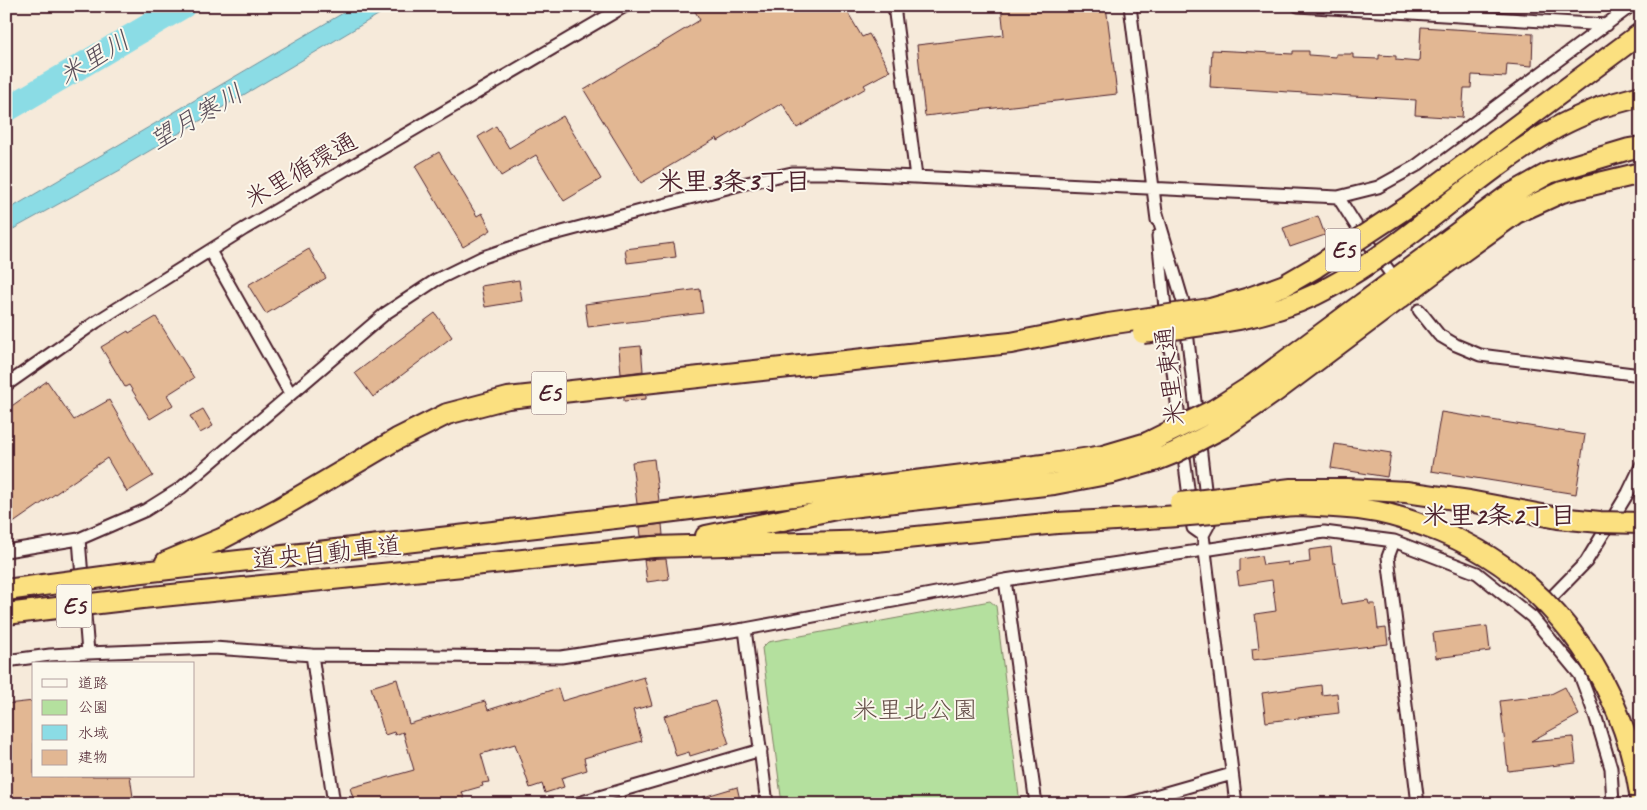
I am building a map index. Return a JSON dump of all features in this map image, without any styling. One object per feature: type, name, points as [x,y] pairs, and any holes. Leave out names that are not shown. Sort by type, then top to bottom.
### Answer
[{"type":"highway","name":"E5","points":[[146,571],[220,539],[263,517],[397,439],[447,414],[508,398],[1011,343],[1108,324],[1210,308],[1249,298],[1284,285],[1316,267],[1412,204],[1641,34]]},
{"type":"highway","points":[[1011,343],[1110,338],[1208,325],[1256,315],[1294,303],[1328,288],[1362,269],[1433,218],[1494,169],[1557,127],[1601,107],[1641,96]]},
{"type":"highway","points":[[1219,419],[1253,385],[1506,197],[1549,173],[1641,147]]},
{"type":"highway","points":[[653,546],[841,508],[1054,484],[1112,473],[1284,385],[1516,213],[1562,192],[1641,173]]},
{"type":"highway","name":"E5","points":[[6,590],[146,571],[650,514],[1103,456],[1151,452]]},
{"type":"highway","name":"E5","points":[[653,546],[876,541],[1005,529],[1144,507],[1301,489],[1406,492],[1558,518],[1641,523]]},
{"type":"highway","points":[[1057,522],[1141,519],[1298,505],[1360,509],[1384,514],[1445,533],[1475,548],[1525,581],[1563,622],[1581,645],[1596,668],[1620,717],[1635,766],[1641,799]]},
{"type":"highway","name":"道央自動車道","points":[[6,614],[142,598],[653,546]]},
{"type":"street","name":"米里循環通","points":[[6,385],[96,322],[244,229],[625,6]]},
{"type":"street","points":[[894,6],[916,177]]},
{"type":"street","name":"米里東通","points":[[1130,6],[1153,188],[1165,308],[1194,528],[1202,536],[1236,804]]},
{"type":"street","points":[[1298,6],[1607,25]]},
{"type":"street","points":[[6,551],[79,539],[146,510],[181,488],[386,313],[436,280],[483,257],[543,237],[742,184],[792,173],[831,173],[1338,197],[1378,187],[1416,166],[1631,6]]},
{"type":"street","points":[[1338,197],[1389,271]]},
{"type":"street","name":"米里東通","points":[[1156,214],[1184,305],[1209,524],[1202,536]]},
{"type":"street","points":[[210,251],[290,394]]},
{"type":"street","points":[[1419,310],[1439,335],[1456,345],[1480,355],[1641,375]]},
{"type":"street","points":[[1532,618],[1586,562],[1628,493],[1641,466]]},
{"type":"street","points":[[6,661],[88,652],[214,648],[312,655],[561,658],[745,629],[1005,580],[1324,532],[1394,540],[1477,573],[1532,618],[1580,675],[1596,718],[1611,768],[1613,804]]},
{"type":"street","points":[[79,539],[88,652]]},
{"type":"street","points":[[1394,540],[1388,557],[1418,804]]},
{"type":"street","points":[[1005,580],[1036,804]]},
{"type":"street","points":[[745,629],[767,804]]},
{"type":"street","points":[[312,655],[334,804]]},
{"type":"street","points":[[575,804],[761,750]]},
{"type":"street","points":[[1127,804],[1232,774]]},
{"type":"green space","name":"米里北公園","points":[[990,601],[996,606],[1020,804],[782,804],[762,648],[768,642]]},
{"type":"water","name":"望月寒川","points":[[355,6],[393,6],[129,163],[122,169],[6,233],[6,211]]},
{"type":"building","points":[[692,6],[844,6],[862,37],[869,34],[890,71],[864,85],[866,88],[797,128],[782,103],[718,141],[717,138],[641,183],[584,90],[700,20]]},
{"type":"building","points":[[1001,6],[1106,6],[1117,94],[925,116],[917,45],[1004,35]]},
{"type":"building","points":[[1421,27],[1533,34],[1532,66],[1507,64],[1506,77],[1472,75],[1471,88],[1464,88],[1462,118],[1415,115],[1416,100],[1210,87],[1212,50],[1293,54],[1293,51],[1309,51],[1309,55],[1336,57],[1336,54],[1353,54],[1353,58],[1379,59],[1379,55],[1396,56],[1396,60],[1419,62]]},
{"type":"building","points":[[563,116],[601,179],[564,201],[536,155],[501,176],[478,137],[496,126],[509,148]]},
{"type":"building","points":[[439,152],[477,216],[482,213],[491,230],[463,247],[415,166]]},
{"type":"building","points":[[1318,216],[1325,235],[1290,247],[1283,228]]},
{"type":"building","points":[[674,243],[676,257],[627,263],[625,249]]},
{"type":"building","points":[[309,249],[326,278],[266,314],[248,285]]},
{"type":"building","points":[[519,280],[522,301],[485,307],[481,286]]},
{"type":"building","points":[[700,289],[703,313],[588,327],[585,304]]},
{"type":"building","points":[[435,313],[452,337],[373,397],[355,373]]},
{"type":"building","points":[[156,317],[194,378],[167,395],[173,405],[150,419],[129,385],[125,387],[101,347]]},
{"type":"building","points":[[641,346],[643,371],[621,374],[619,348]]},
{"type":"building","points":[[47,381],[74,420],[109,400],[153,476],[127,492],[107,458],[6,528],[6,410]]},
{"type":"building","points":[[646,395],[646,399],[624,401],[624,397]]},
{"type":"building","points":[[203,409],[213,426],[200,433],[190,416]]},
{"type":"building","points":[[1441,412],[1585,435],[1576,494],[1431,471]]},
{"type":"building","points":[[1335,444],[1391,453],[1387,477],[1331,468]]},
{"type":"building","points":[[654,459],[659,501],[637,504],[632,462]]},
{"type":"building","points":[[662,524],[663,535],[641,536],[640,527]]},
{"type":"building","points":[[1331,547],[1341,604],[1368,600],[1369,604],[1375,604],[1378,629],[1386,628],[1388,644],[1253,660],[1252,649],[1259,648],[1255,614],[1276,611],[1272,580],[1239,585],[1237,572],[1240,571],[1240,559],[1261,556],[1263,565],[1288,562],[1288,565],[1310,562],[1309,550]]},
{"type":"building","points":[[666,559],[669,579],[647,582],[644,560]]},
{"type":"building","points":[[1487,626],[1490,651],[1436,658],[1433,633]]},
{"type":"building","points":[[644,677],[652,705],[633,710],[642,741],[584,758],[587,770],[561,778],[564,787],[545,793],[542,784],[530,788],[515,744],[481,754],[489,782],[482,783],[483,786],[462,792],[466,804],[355,804],[350,788],[414,770],[403,732],[395,735],[394,732],[385,735],[371,687],[397,679],[409,724],[485,701],[488,710],[558,688],[562,701]]},
{"type":"building","points":[[1321,685],[1322,695],[1337,693],[1339,713],[1266,722],[1262,693]]},
{"type":"building","points":[[1565,687],[1579,715],[1531,741],[1573,737],[1576,763],[1508,771],[1500,701],[1549,695]]},
{"type":"building","points":[[32,701],[32,778],[130,778],[134,804],[6,804],[6,704]]},
{"type":"building","points":[[715,701],[729,744],[690,756],[689,752],[676,756],[664,716]]},
{"type":"building","points":[[737,787],[741,804],[690,804],[690,801]]},
{"type":"waterway","name":"米里川","points":[[6,110],[183,6]]},
{"type":"district","name":"米里3条3丁目","points":[[734,181]]},
{"type":"district","name":"米里2条2丁目","points":[[1499,515]]}]
